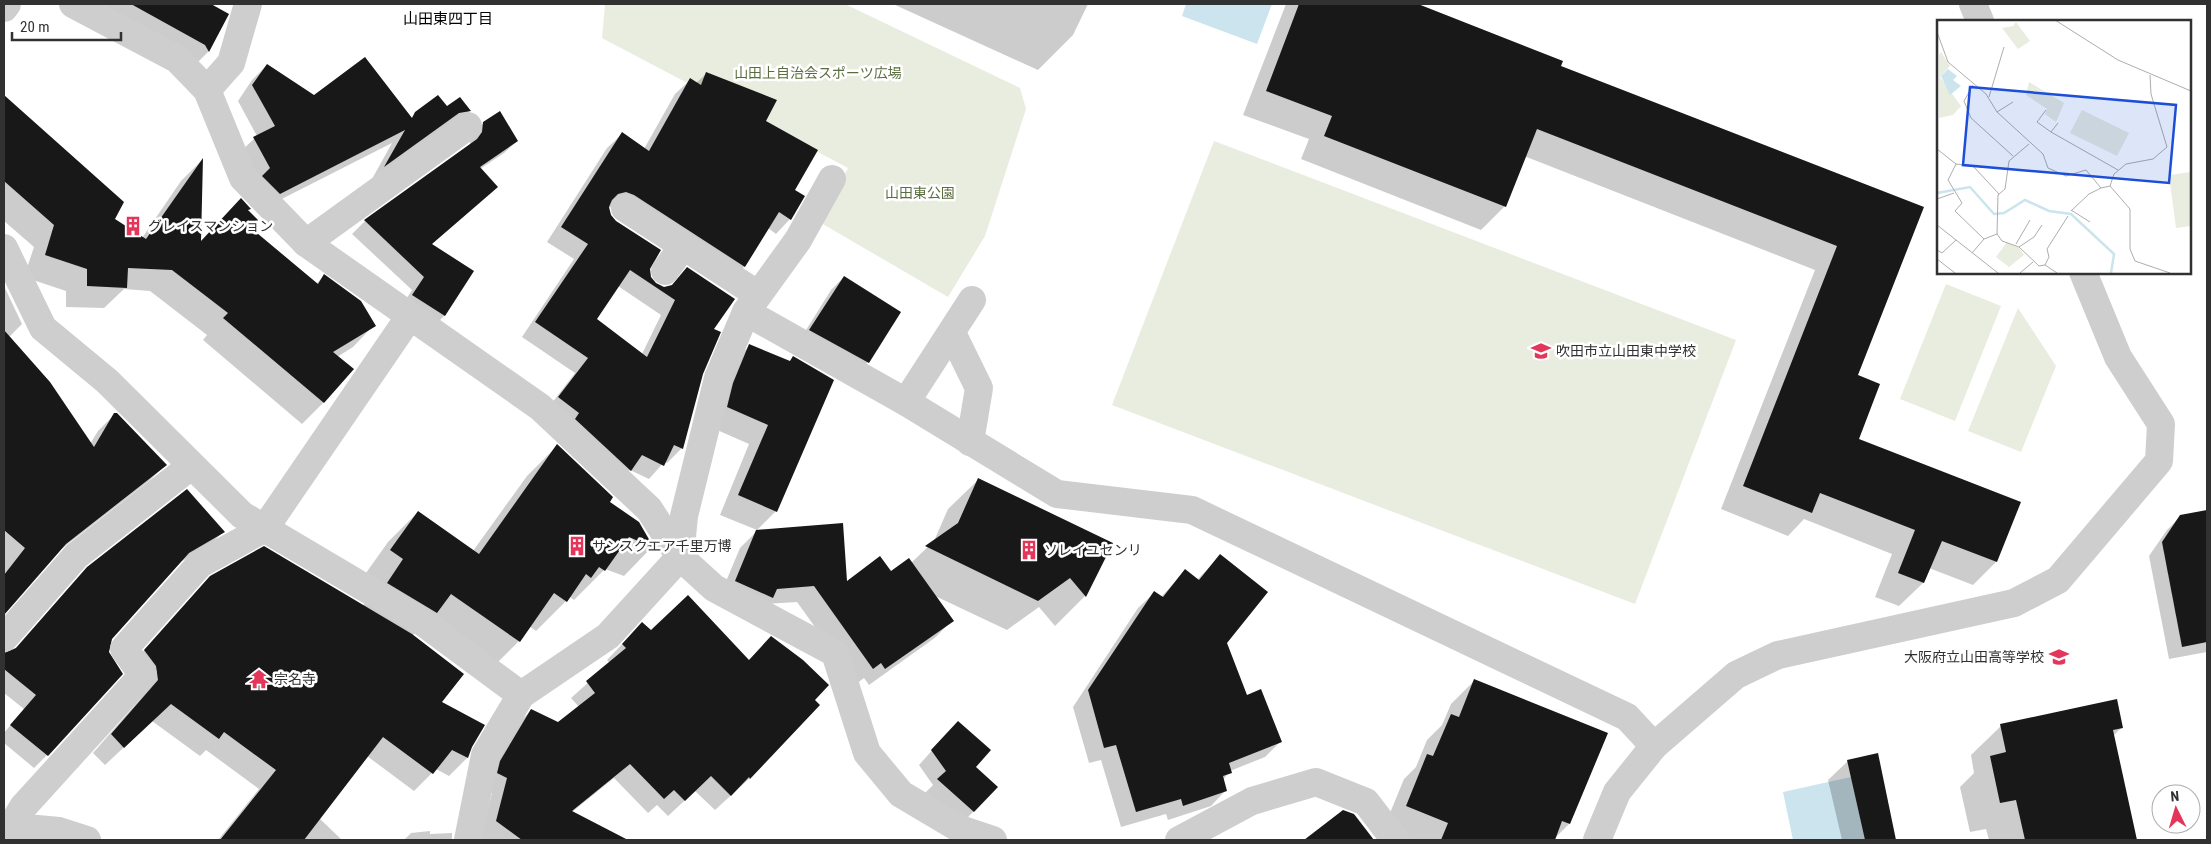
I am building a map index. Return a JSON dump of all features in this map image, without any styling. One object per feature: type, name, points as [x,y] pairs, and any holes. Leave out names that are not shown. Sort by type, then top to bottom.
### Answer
[{"type":"street","points":[[4,8],[7,4]]},
{"type":"street","points":[[73,4],[178,59],[207,90],[243,178],[306,244],[540,407],[649,509],[680,557],[714,588],[835,653],[867,753],[901,794],[960,829],[993,840]]},
{"type":"street","points":[[207,90],[231,62],[248,4]]},
{"type":"street","points":[[1973,4],[1980,20]]},
{"type":"street","points":[[306,244],[468,126]]},
{"type":"street","points":[[468,840],[485,755],[521,695],[608,636],[680,557],[684,516],[718,378],[751,303],[798,240],[832,179]]},
{"type":"street","points":[[625,208],[683,246],[751,303],[970,442],[1057,494],[1192,510],[1627,716],[1654,746]]},
{"type":"street","points":[[665,271],[683,246]]},
{"type":"street","points":[[4,248],[43,328],[107,381],[242,515],[421,620],[521,695]]},
{"type":"street","points":[[1597,840],[1617,792],[1654,746],[1736,675],[1778,655],[2014,603],[2058,580],[2159,461],[2161,424],[2118,357],[2084,274]]},
{"type":"street","points":[[906,402],[972,300]]},
{"type":"street","points":[[8,826],[143,675],[124,649],[200,564],[265,528],[410,316]]},
{"type":"street","points":[[952,333],[979,388],[970,442]]},
{"type":"street","points":[[4,638],[76,556],[191,466]]},
{"type":"street","points":[[1179,840],[1252,801],[1316,782],[1366,802],[1395,840]]},
{"type":"street","points":[[8,826],[59,831],[87,840]]},
{"type":"green space","points":[[605,4],[845,4],[1020,88],[1026,109],[985,236],[948,297],[821,223],[848,168],[602,38]]},
{"type":"green space","points":[[1214,141],[1736,340],[1635,604],[1112,405]]},
{"type":"green space","points":[[1946,284],[2001,306],[1955,421],[1900,399]]},
{"type":"green space","points":[[2018,308],[2056,366],[2021,452],[1968,431]]},
{"type":"water","points":[[1186,4],[1272,4],[1257,44],[1182,16]]},
{"type":"water","points":[[1851,777],[1865,840],[1793,840],[1783,792]]},
{"type":"building","points":[[131,4],[211,4],[229,14],[209,52],[205,45]]},
{"type":"building","points":[[1299,4],[1418,4],[1563,61],[1561,66],[1924,207],[1858,375],[1880,384],[1859,439],[2021,502],[1997,562],[1942,541],[1924,583],[1898,573],[1915,530],[1820,493],[1812,513],[1743,486],[1837,246],[1537,129],[1506,207],[1324,136],[1332,116],[1266,91]]},
{"type":"building","points":[[365,57],[412,118],[415,112],[438,95],[447,106],[460,97],[471,111],[459,113],[384,167],[405,130],[280,194],[262,176],[270,168],[253,137],[275,126],[252,85],[267,64],[314,95]]},
{"type":"building","points":[[706,72],[777,100],[766,121],[818,150],[795,190],[805,196],[791,220],[779,212],[745,267],[634,195],[626,192],[618,194],[612,200],[609,207],[611,215],[616,221],[661,250],[650,269],[651,277],[656,283],[664,287],[672,285],[687,267],[735,299],[714,329],[721,332],[703,374],[683,449],[674,445],[664,466],[642,455],[631,471],[575,419],[579,413],[558,397],[588,358],[535,322],[588,244],[561,227],[622,132],[649,151],[690,78],[701,85]],"holes":[[[630,270],[675,300],[647,357],[597,319]]]},
{"type":"building","points":[[4,95],[124,202],[115,219],[146,239],[203,158],[201,241],[241,198],[251,209],[248,210],[258,220],[251,228],[318,284],[324,274],[361,301],[376,326],[333,352],[354,369],[324,403],[223,318],[228,313],[172,270],[128,268],[127,288],[87,286],[87,269],[45,255],[54,225],[4,181]]},
{"type":"building","points":[[500,111],[518,141],[480,167],[498,187],[432,244],[474,271],[445,316],[412,295],[424,277],[364,220],[477,139],[482,132],[483,122]]},
{"type":"building","points":[[844,276],[901,312],[869,363],[809,330]]},
{"type":"building","points":[[4,330],[50,382],[94,447],[114,413],[117,413],[167,465],[66,544],[4,615],[4,575],[25,548],[4,530]]},
{"type":"building","points":[[749,344],[790,361],[793,356],[834,380],[777,512],[738,495],[768,425],[727,407],[733,383]]},
{"type":"building","name":"サンスクエア千里万博","points":[[557,444],[613,497],[610,502],[639,522],[654,548],[629,537],[605,571],[599,567],[591,578],[586,574],[567,602],[554,593],[520,642],[451,594],[437,613],[387,583],[403,559],[390,550],[418,511],[479,554]]},
{"type":"building","name":"ソレイユセンリ","points":[[978,478],[1113,543],[1086,597],[1070,578],[1038,601],[925,546],[958,523]]},
{"type":"building","points":[[187,489],[225,532],[189,553],[112,639],[109,652],[123,674],[48,756],[10,725],[36,695],[4,669],[4,653],[16,648],[87,567]]},
{"type":"building","points":[[2207,510],[2207,642],[2182,647],[2162,542],[2180,515]]},
{"type":"building","points":[[843,523],[847,581],[880,556],[891,571],[909,558],[954,621],[885,669],[881,663],[873,669],[814,586],[777,589],[773,598],[735,581],[756,530]]},
{"type":"building","points":[[264,546],[412,634],[464,674],[442,702],[485,725],[468,758],[452,750],[433,774],[383,737],[304,840],[220,840],[276,770],[224,732],[219,739],[171,704],[124,748],[111,734],[158,680],[156,666],[144,650],[210,576]]},
{"type":"building","points":[[1220,554],[1268,592],[1227,643],[1247,695],[1261,689],[1282,742],[1229,763],[1232,773],[1223,776],[1227,791],[1183,806],[1181,799],[1136,812],[1116,745],[1104,748],[1088,690],[1154,591],[1163,597],[1185,569],[1199,580]]},
{"type":"building","points":[[688,595],[749,660],[771,636],[803,660],[829,685],[815,700],[820,705],[750,779],[749,777],[731,796],[711,776],[685,801],[674,790],[664,799],[630,764],[572,811],[628,840],[522,840],[496,821],[507,778],[497,773],[500,761],[531,709],[558,722],[595,693],[586,681],[626,648],[622,644],[642,622],[651,630]]},
{"type":"building","points":[[1474,679],[1608,733],[1570,824],[1562,821],[1555,840],[1441,840],[1448,823],[1406,806],[1427,754],[1433,756],[1451,714],[1459,717]]},
{"type":"building","points":[[2117,699],[2123,728],[2113,730],[2137,840],[2025,840],[2016,800],[2000,803],[1990,756],[2006,752],[2000,724]]},
{"type":"building","points":[[958,721],[991,750],[976,767],[998,787],[974,812],[937,779],[946,771],[931,750]]},
{"type":"building","points":[[1878,753],[1896,840],[1865,840],[1847,760]]},
{"type":"building","points":[[1343,810],[1354,814],[1374,840],[1304,840]]},
{"type":"place","name":"グレイスマンション","points":[[133,226]]},
{"type":"place","name":"吹田市立山田東中学校","points":[[1541,351]]},
{"type":"place","name":"サンスクエア千里万博","points":[[577,546]]},
{"type":"place","name":"ソレイユセンリ","points":[[1029,550]]},
{"type":"place","name":"大阪府立山田高等学校","points":[[2059,657]]},
{"type":"place","name":"宗名寺","points":[[259,679]]},
{"type":"district","name":"山田東四丁目","points":[[448,19]]},
{"type":"park label","name":"山田上自治会スポーツ広場","points":[[818,73]]},
{"type":"park label","name":"山田東公園","points":[[920,193]]}]
